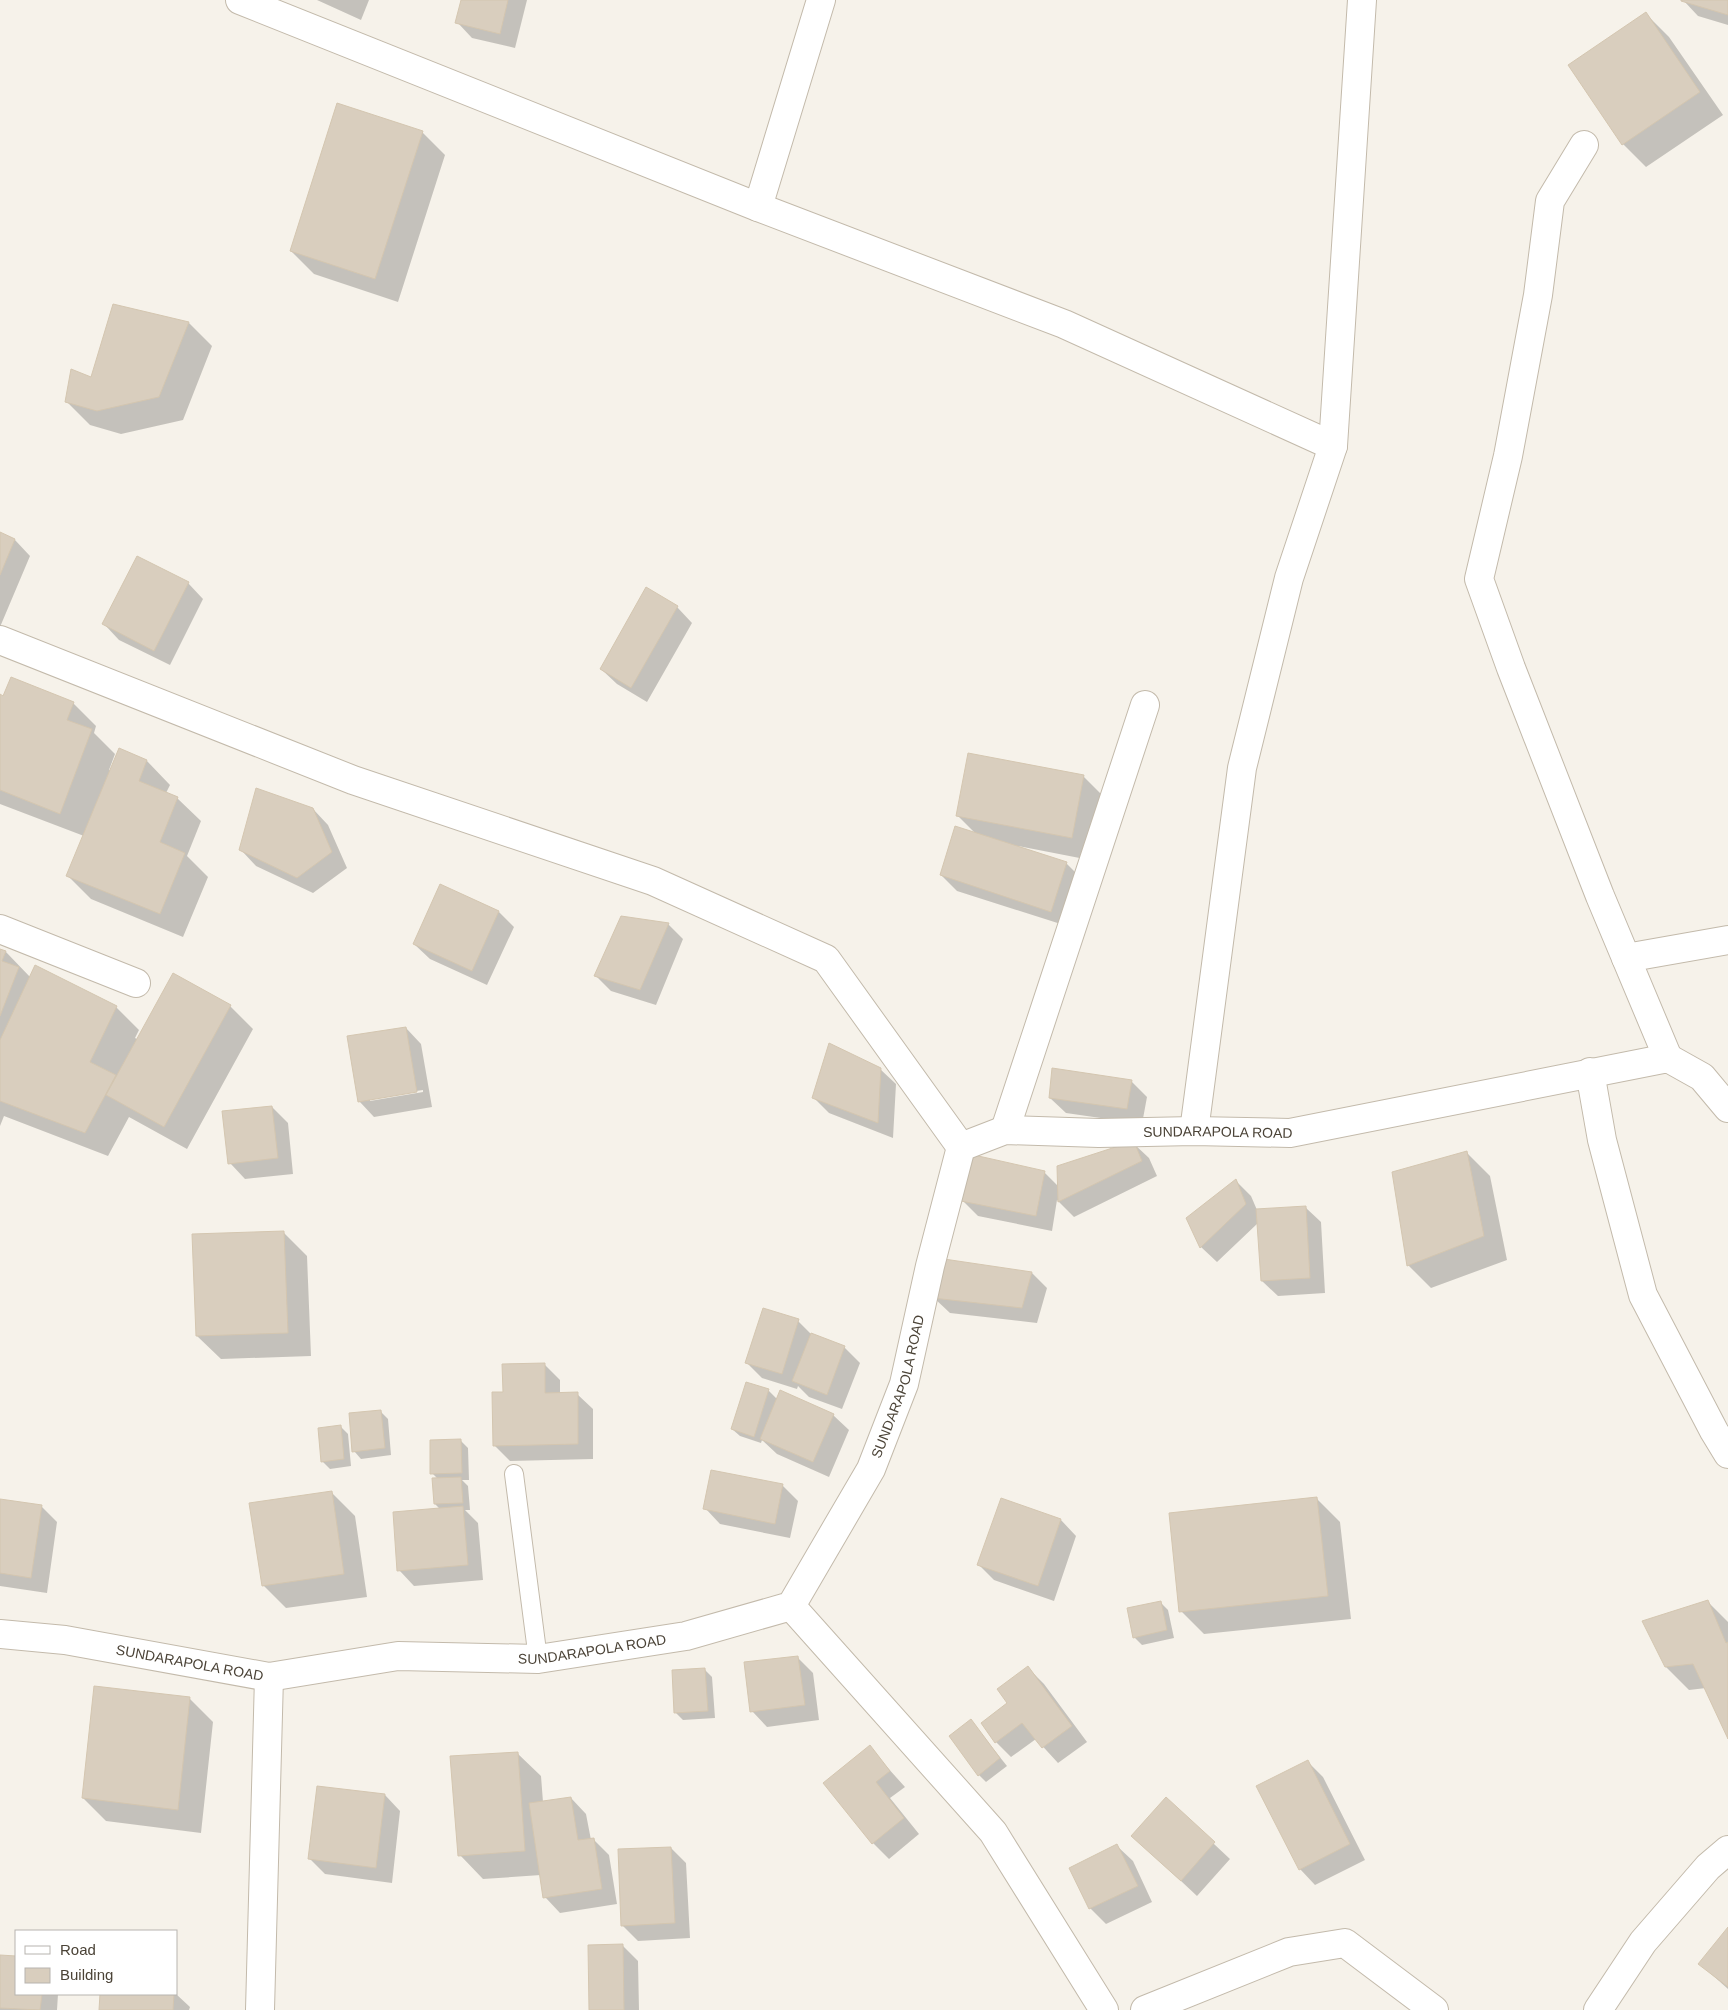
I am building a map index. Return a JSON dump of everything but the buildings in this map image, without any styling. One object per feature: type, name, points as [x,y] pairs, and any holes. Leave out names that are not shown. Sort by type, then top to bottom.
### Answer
[{"type":"street","points":[[240,0],[758,207],[1064,324],[1333,446]]},
{"type":"street","points":[[758,207],[820,0]]},
{"type":"street","points":[[1194,1131],[1242,768],[1290,578],[1333,446],[1362,0]]},
{"type":"street","points":[[1584,145],[1550,201],[1538,295],[1508,456],[1479,579],[1515,678],[1626,958],[1668,1058],[1702,1077],[1728,1108]]},
{"type":"street","points":[[0,640],[353,780],[653,880],[826,959],[961,1147]]},
{"type":"street","points":[[1005,1130],[1145,705]]},
{"type":"street","points":[[0,929],[136,983]]},
{"type":"street","points":[[1626,958],[1728,940]]},
{"type":"street","name":"SUNDARAPOLA ROAD","points":[[0,1634],[65,1640],[270,1677],[398,1656],[538,1659],[686,1636],[791,1606],[871,1468],[904,1384],[930,1266],[961,1147],[1005,1130],[1099,1134],[1194,1131],[1290,1133],[1668,1058]]},
{"type":"street","points":[[1590,1072],[1602,1140],[1643,1295],[1728,1454]]},
{"type":"street","points":[[791,1606],[994,1832],[1104,2010]]},
{"type":"street","points":[[260,2010],[270,1677]]},
{"type":"street","points":[[1598,2010],[1643,1942],[1708,1867],[1728,1850]]},
{"type":"street","points":[[1145,2010],[1289,1952],[1345,1942],[1434,2010]]},
{"type":"lane","points":[[514,1474],[538,1659]]}]
